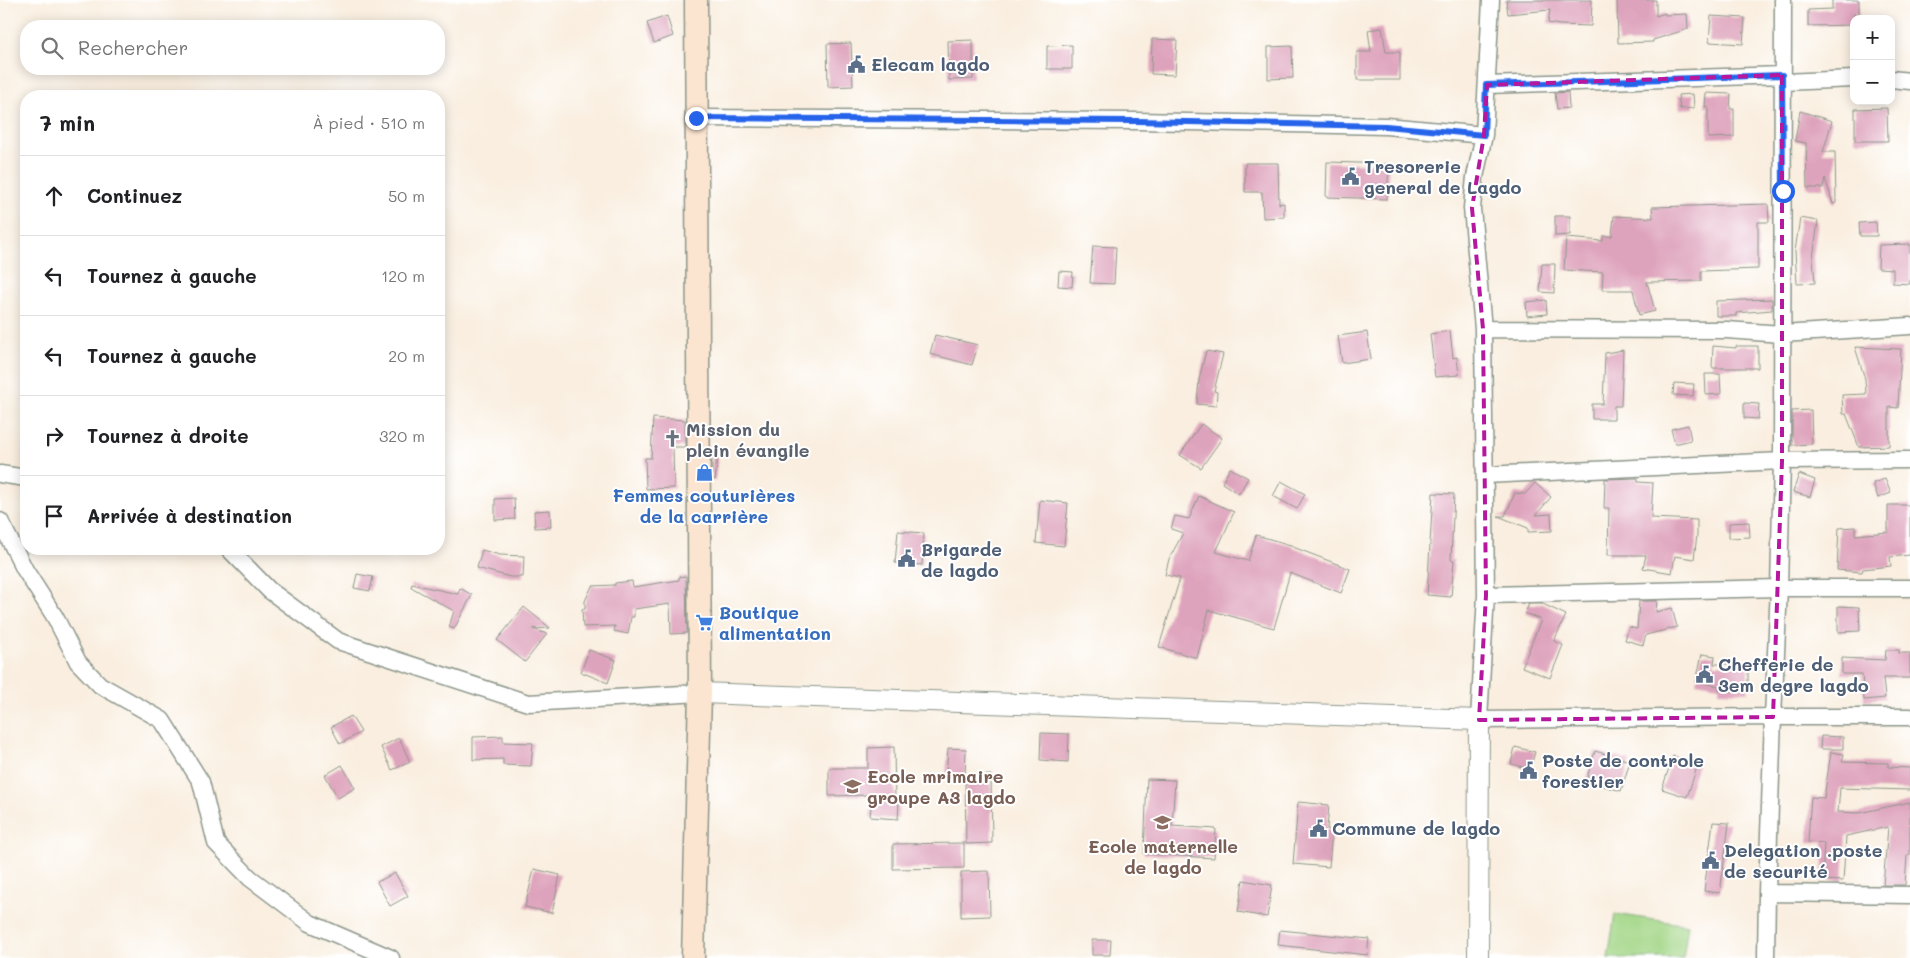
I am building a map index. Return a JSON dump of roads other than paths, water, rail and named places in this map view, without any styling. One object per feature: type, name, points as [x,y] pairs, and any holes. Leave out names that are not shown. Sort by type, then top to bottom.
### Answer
[{"type":"main road","points":[[693,958],[700,693],[696,0]]},
{"type":"street","points":[[1478,958],[1479,720],[1486,595],[1483,330],[1472,208],[1475,177],[1484,135],[1491,0]]},
{"type":"street","points":[[1766,958],[1766,893],[1772,717],[1779,588],[1782,461],[1784,0]]},
{"type":"street","points":[[1486,85],[1850,79]]},
{"type":"street","points":[[1895,79],[1910,81]]},
{"type":"street","points":[[696,118],[1166,121],[1386,126],[1484,135]]},
{"type":"street","points":[[1483,330],[1727,330],[1782,334],[1910,326]]},
{"type":"street","points":[[1485,475],[1782,461],[1910,460]]},
{"type":"street","points":[[0,474],[20,477]]},
{"type":"street","points":[[0,521],[25,570],[54,617],[78,662],[100,685],[162,720],[201,782],[216,843],[250,878],[310,923],[391,958]]},
{"type":"street","points":[[235,555],[268,590],[338,641],[528,703],[700,693],[1479,720],[1910,717]]},
{"type":"street","points":[[1486,595],[1779,588],[1910,588]]},
{"type":"street","points":[[1766,893],[1910,895]]},
{"type":"place","name":"Elecam lagdo","points":[[857,64]]},
{"type":"place","name":"Tresorerie general de Lagdo","points":[[1350,176]]},
{"type":"place","name":"Mission du plein évangile","points":[[672,439]]},
{"type":"place","name":"Femmes couturières de la carrière","points":[[704,472]]},
{"type":"place","name":"Brigarde de lagdo","points":[[907,559]]},
{"type":"place","name":"Boutique alimentation","points":[[705,622]]},
{"type":"place","name":"Chefferie de 3em degre lagdo","points":[[1704,674]]},
{"type":"place","name":"Poste de controle forestier","points":[[1528,770]]},
{"type":"place","name":"Ecole mrimaire groupe A3 lagdo","points":[[853,786]]},
{"type":"place","name":"Ecole maternelle de lagdo","points":[[1163,823]]},
{"type":"place","name":"Commune de lagdo","points":[[1318,828]]},
{"type":"place","name":"Delegation .poste de securité","points":[[1710,860]]}]
